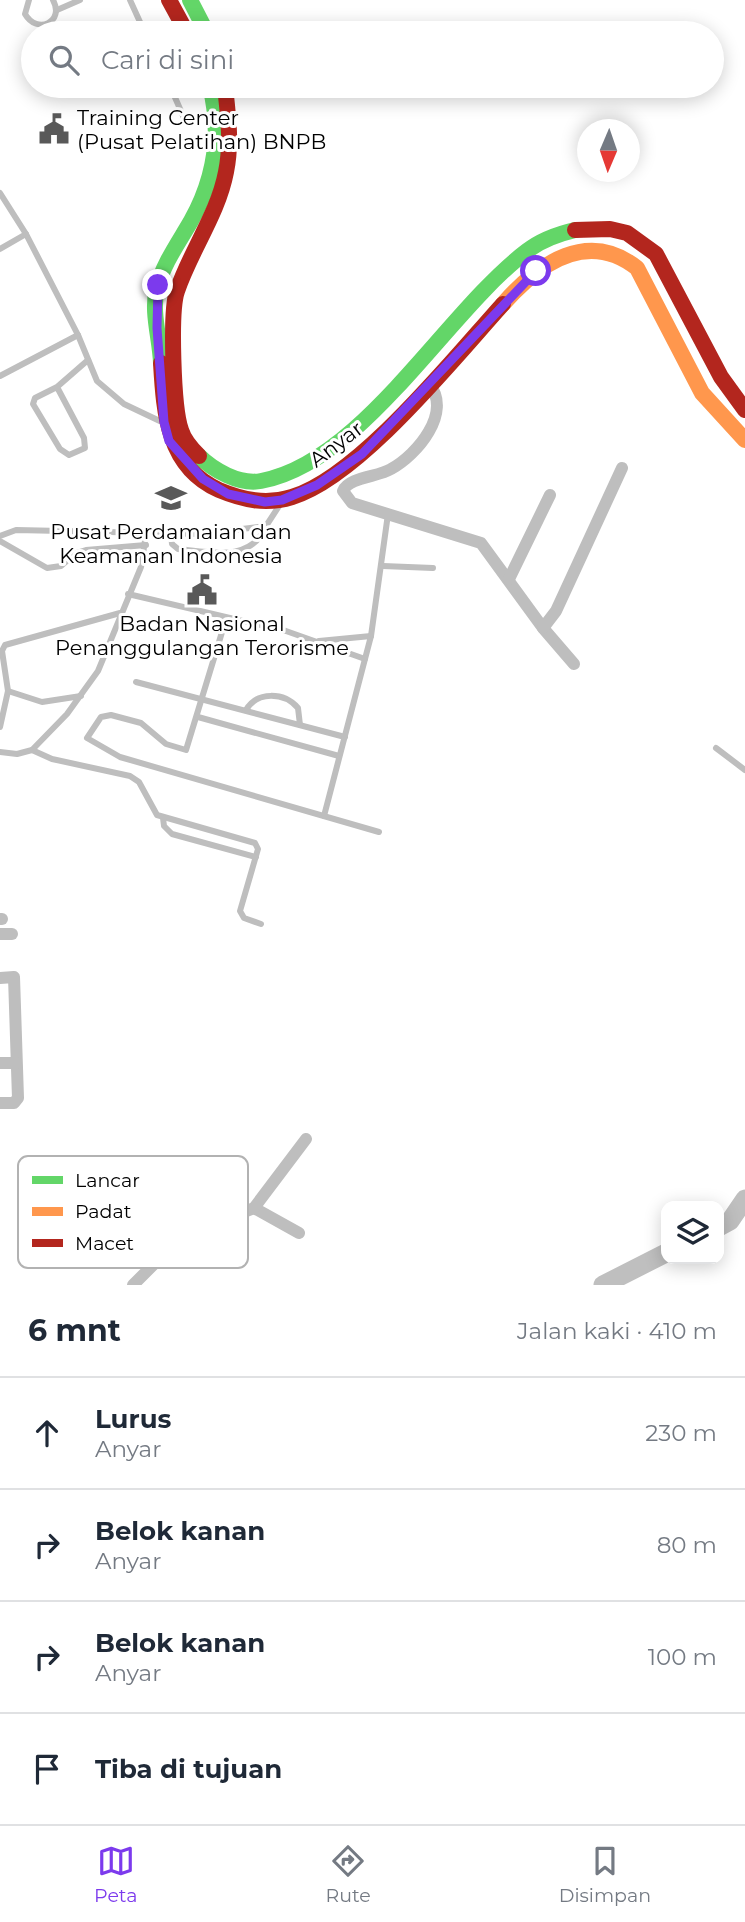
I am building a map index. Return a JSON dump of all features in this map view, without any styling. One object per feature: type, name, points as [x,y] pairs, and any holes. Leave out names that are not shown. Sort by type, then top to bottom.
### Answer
[{"type":"street","points":[[169,0],[180,21]]},
{"type":"street","points":[[190,0],[201,21]]},
{"type":"street","name":"Anyar","points":[[213,98],[216,113],[213,167],[202,201],[169,260],[156,293],[164,422],[176,438],[193,471],[228,494],[254,502],[282,500],[317,485],[362,454],[536,271],[582,250],[610,249],[628,258],[637,268],[702,393],[745,440]]},
{"type":"street","name":"Anyar","points":[[176,438],[178,414],[174,302],[187,267],[212,220],[225,187],[231,142],[226,98]]},
{"type":"street","name":"Anyar","points":[[176,438],[233,480],[250,483],[291,473],[342,438],[399,384],[527,250],[561,233],[583,226],[603,227],[644,242],[656,254],[721,377],[745,410]]},
{"type":"street","points":[[169,260],[187,267]]},
{"type":"street","points":[[399,384],[415,399]]},
{"type":"street","points":[[429,384],[436,393],[438,406],[430,429],[416,448],[393,468],[349,482],[343,491],[352,503],[476,540],[488,549],[543,628],[574,664]]},
{"type":"street","points":[[543,628],[567,588],[622,468]]},
{"type":"street","points":[[509,579],[550,495]]},
{"type":"street","points":[[0,978],[14,977],[17,1101],[0,1103]]},
{"type":"street","points":[[0,1020],[14,1019]]},
{"type":"street","points":[[0,1063],[16,1063]]},
{"type":"street","points":[[248,1210],[254,1208],[306,1139]]},
{"type":"street","points":[[254,1208],[299,1233]]},
{"type":"street","points":[[133,1285],[150,1268]]},
{"type":"lane","points":[[29,0],[25,14],[29,21]]},
{"type":"lane","points":[[52,21],[57,10],[54,0]]},
{"type":"lane","points":[[57,10],[80,0]]},
{"type":"lane","points":[[130,0],[140,21]]},
{"type":"lane","points":[[175,98],[184,118]]},
{"type":"lane","points":[[0,193],[26,234],[78,335],[97,381],[104,390],[124,404],[164,422]]},
{"type":"lane","points":[[0,249],[26,234]]},
{"type":"lane","points":[[1,373],[78,335]]},
{"type":"lane","points":[[57,387],[84,438],[85,448],[69,455],[60,449],[34,409],[35,398],[57,387],[88,360]]},
{"type":"lane","points":[[171,534],[172,544],[178,550],[230,554],[251,546],[262,537],[282,500]]},
{"type":"lane","points":[[324,816],[371,636],[383,566],[388,514]]},
{"type":"lane","points":[[0,538],[16,530],[201,534],[266,526]]},
{"type":"lane","points":[[0,752],[17,754],[33,750],[81,696],[103,662],[146,545],[146,534]]},
{"type":"lane","points":[[0,538],[47,568],[61,566],[76,553],[86,550],[146,545]]},
{"type":"lane","points":[[383,566],[433,568]]},
{"type":"lane","points":[[128,594],[317,641],[365,659]]},
{"type":"lane","points":[[0,727],[8,691],[2,651],[5,645],[120,612]]},
{"type":"lane","points":[[226,618],[186,750],[166,744],[141,723],[111,715],[101,717],[91,727],[87,738],[120,757],[379,832]]},
{"type":"lane","points":[[317,641],[371,636]]},
{"type":"lane","points":[[136,682],[345,737]]},
{"type":"lane","points":[[8,691],[42,702],[81,696]]},
{"type":"lane","points":[[246,710],[255,698],[263,695],[286,700],[298,708],[300,725]]},
{"type":"lane","points":[[198,717],[339,756]]},
{"type":"lane","points":[[716,748],[745,770]]},
{"type":"lane","points":[[33,750],[52,759],[97,766],[135,779],[157,815],[255,843],[258,846],[256,857],[240,911],[244,918],[261,924]]},
{"type":"lane","points":[[163,818],[169,832],[256,857]]},
{"type":"lane","points":[[201,842],[204,829]]},
{"type":"waterway","points":[[724,1224],[730,1221],[745,1199]]},
{"type":"waterway","points":[[603,1285],[661,1256]]},
{"type":"traffic: fast","points":[[190,0],[201,21]]},
{"type":"traffic: fast","points":[[161,363],[155,297],[167,262],[199,205],[211,172],[216,138],[213,98]]},
{"type":"traffic: fast","points":[[199,456],[219,471],[244,481],[261,481],[298,468],[334,446],[369,416],[496,278],[527,251],[550,238],[575,230]]},
{"type":"traffic: slow","points":[[503,304],[532,276],[565,256],[583,251],[600,251],[619,257],[637,268],[702,393],[745,440]]},
{"type":"traffic: jam","points":[[169,0],[180,21]]},
{"type":"traffic: jam","points":[[199,456],[184,437],[178,419],[174,382],[175,302],[189,261],[217,203],[226,172],[229,140],[226,98]]},
{"type":"traffic: jam","points":[[575,230],[610,229],[627,233],[656,254],[721,377],[745,410]]},
{"type":"traffic: jam","points":[[161,363],[167,419],[172,437],[188,467],[202,480],[228,494],[246,499],[273,501],[292,497],[318,485],[376,441],[433,383],[503,304]]},
{"type":"place","name":"Training Center (Pusat Pelatihan) BNPB","points":[[54,129]]},
{"type":"place","name":"Pusat Perdamaian dan Keamanan Indonesia","points":[[171,498]]},
{"type":"place","name":"Badan Nasional Penanggulangan Terorisme","points":[[202,590]]},
{"type":"route","points":[[158,285],[157,328],[162,400],[169,441],[193,471],[203,479],[228,494],[254,502],[265,502],[282,500],[317,485],[362,454],[480,330],[513,291],[536,271]]}]
